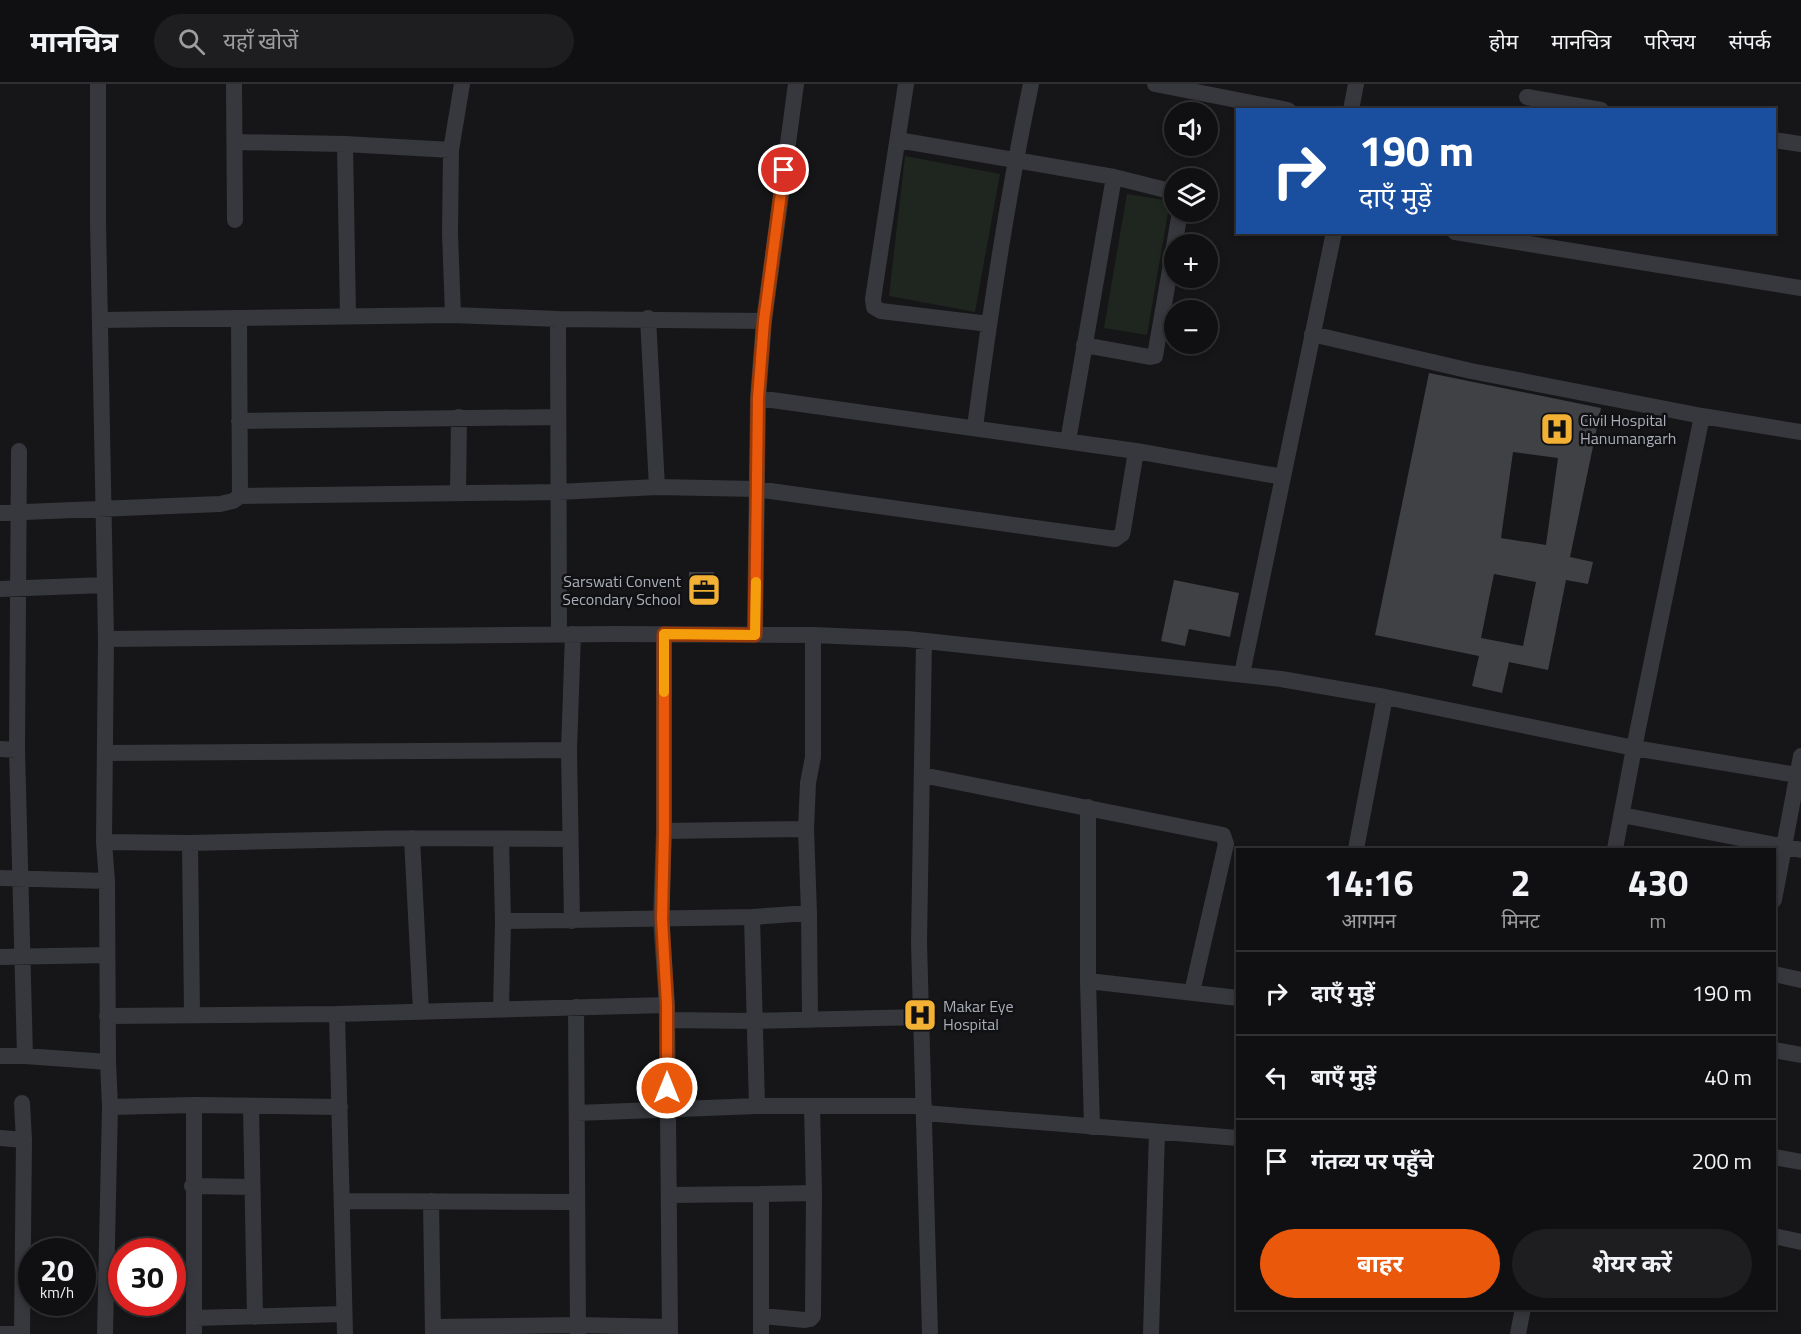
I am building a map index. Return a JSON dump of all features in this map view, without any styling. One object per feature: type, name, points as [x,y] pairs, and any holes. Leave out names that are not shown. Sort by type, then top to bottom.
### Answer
[{"type":"street","points":[[98,84],[98,222],[106,639],[104,842],[107,881],[110,1107],[105,1334]]},
{"type":"street","points":[[234,84],[235,220]]},
{"type":"street","points":[[453,315],[450,233],[452,150],[462,84]]},
{"type":"street","points":[[755,635],[758,398],[764,321],[796,84]]},
{"type":"street","points":[[906,84],[874,307],[881,311],[989,324]]},
{"type":"street","points":[[975,427],[1015,160],[1031,84]]},
{"type":"street","points":[[1155,84],[1215,90],[1281,108]]},
{"type":"street","points":[[1351,108],[1356,84]]},
{"type":"street","points":[[1527,97],[1590,108]]},
{"type":"street","points":[[898,140],[1114,177],[1164,190]]},
{"type":"street","points":[[1776,140],[1801,144]]},
{"type":"street","points":[[235,142],[345,144],[452,150]]},
{"type":"street","points":[[345,144],[348,316]]},
{"type":"street","points":[[1068,441],[1114,177]]},
{"type":"street","points":[[1084,345],[1155,356],[1178,222]]},
{"type":"street","points":[[1242,674],[1334,234]]},
{"type":"street","points":[[1475,234],[1504,237],[1801,288]]},
{"type":"street","points":[[101,320],[453,315],[558,319],[648,318],[764,321]]},
{"type":"street","points":[[239,318],[240,496]]},
{"type":"street","points":[[648,318],[657,487]]},
{"type":"street","points":[[558,319],[558,492],[566,634],[572,921]]},
{"type":"street","points":[[1311,334],[1471,370],[1702,416],[1801,432]]},
{"type":"street","points":[[758,398],[1136,451],[1283,477]]},
{"type":"street","points":[[1615,848],[1702,416]]},
{"type":"street","points":[[458,493],[459,417]]},
{"type":"street","points":[[239,421],[558,417]]},
{"type":"street","points":[[19,451],[18,589],[8,749],[20,878],[25,1056]]},
{"type":"street","points":[[0,513],[220,504],[240,496],[558,492],[657,487],[756,489],[1115,539],[1122,534],[1123,530],[1136,451]]},
{"type":"street","points":[[0,590],[105,585]]},
{"type":"street","points":[[106,639],[664,634],[813,635],[924,641],[1281,678],[1634,748],[1797,775]]},
{"type":"street","points":[[431,1201],[433,1331],[670,1330],[667,1012],[662,919],[664,634]]},
{"type":"street","points":[[810,1019],[806,829],[808,785],[813,757],[813,635]]},
{"type":"street","points":[[924,641],[919,943],[930,1334]]},
{"type":"street","points":[[1356,848],[1385,697]]},
{"type":"street","points":[[106,753],[569,750]]},
{"type":"street","points":[[1776,895],[1793,849],[1797,775],[1801,756]]},
{"type":"street","points":[[922,775],[1088,807],[1225,837],[1226,844],[1192,992]]},
{"type":"street","points":[[1088,807],[1088,981],[1092,1126]]},
{"type":"street","points":[[1622,815],[1793,849]]},
{"type":"street","points":[[664,831],[806,829]]},
{"type":"street","points":[[104,842],[190,843],[412,838],[569,839]]},
{"type":"street","points":[[412,838],[421,1012]]},
{"type":"street","points":[[501,839],[503,921],[501,1009]]},
{"type":"street","points":[[190,843],[192,1015]]},
{"type":"street","points":[[0,878],[107,881]]},
{"type":"street","points":[[503,921],[752,917],[809,913]]},
{"type":"street","points":[[752,917],[757,1106]]},
{"type":"street","points":[[0,957],[107,955]]},
{"type":"street","points":[[1776,974],[1801,980]]},
{"type":"street","points":[[1088,981],[1236,998]]},
{"type":"street","points":[[107,1016],[337,1014],[576,1007],[667,1012],[755,1021],[921,1017]]},
{"type":"street","points":[[576,1007],[578,1329]]},
{"type":"street","points":[[337,1014],[345,1334]]},
{"type":"street","points":[[1776,1050],[1801,1055]]},
{"type":"street","points":[[0,1056],[108,1062]]},
{"type":"street","points":[[22,1103],[24,1140],[22,1334]]},
{"type":"street","points":[[110,1107],[194,1105],[340,1107]]},
{"type":"street","points":[[194,1105],[192,1186],[194,1326],[255,1317],[344,1314]]},
{"type":"street","points":[[251,1106],[255,1317]]},
{"type":"street","points":[[576,1113],[757,1106],[924,1110],[1236,1138]]},
{"type":"street","points":[[761,1316],[805,1320],[813,1316],[812,1106]]},
{"type":"street","points":[[1151,1334],[1157,1132]]},
{"type":"street","points":[[0,1138],[24,1140]]},
{"type":"street","points":[[1776,1157],[1801,1162]]},
{"type":"street","points":[[192,1186],[252,1187]]},
{"type":"street","points":[[669,1195],[814,1192]]},
{"type":"street","points":[[761,1194],[761,1334]]},
{"type":"street","points":[[342,1201],[577,1202]]},
{"type":"street","points":[[1776,1236],[1801,1242]]},
{"type":"street","points":[[1518,1334],[1523,1310]]},
{"type":"street","points":[[0,1334],[16,1334]]},
{"type":"shaded area","points":[[905,156],[1000,174],[975,312],[889,296]]},
{"type":"shaded area","points":[[1127,194],[1164,200],[1164,222],[1166,222],[1147,335],[1104,328]]},
{"type":"building","points":[[1429,373],[1601,408],[1570,557],[1593,562],[1588,584],[1566,580],[1548,670],[1509,662],[1502,693],[1472,686],[1479,656],[1375,635]],"holes":[[[1513,452],[1558,458],[1546,545],[1501,538]],[[1494,574],[1536,582],[1523,646],[1481,638]]]},
{"type":"building","points":[[689,572],[714,572],[714,601],[688,600]]},
{"type":"building","points":[[1174,580],[1239,593],[1230,637],[1189,629],[1185,646],[1161,641]]},
{"type":"slow traffic","points":[[664,692],[664,634],[755,635],[756,582]]},
{"type":"place","name":"Civil Hospital Hanumangarh","points":[[1557,429]]},
{"type":"place","name":"Sarswati Convent Secondary School","points":[[704,590]]},
{"type":"place","name":"Makar Eye Hospital","points":[[920,1015]]},
{"type":"route","points":[[667,1088],[667,1005],[662,919],[664,634],[755,635],[758,398],[764,321],[784,170]]}]
